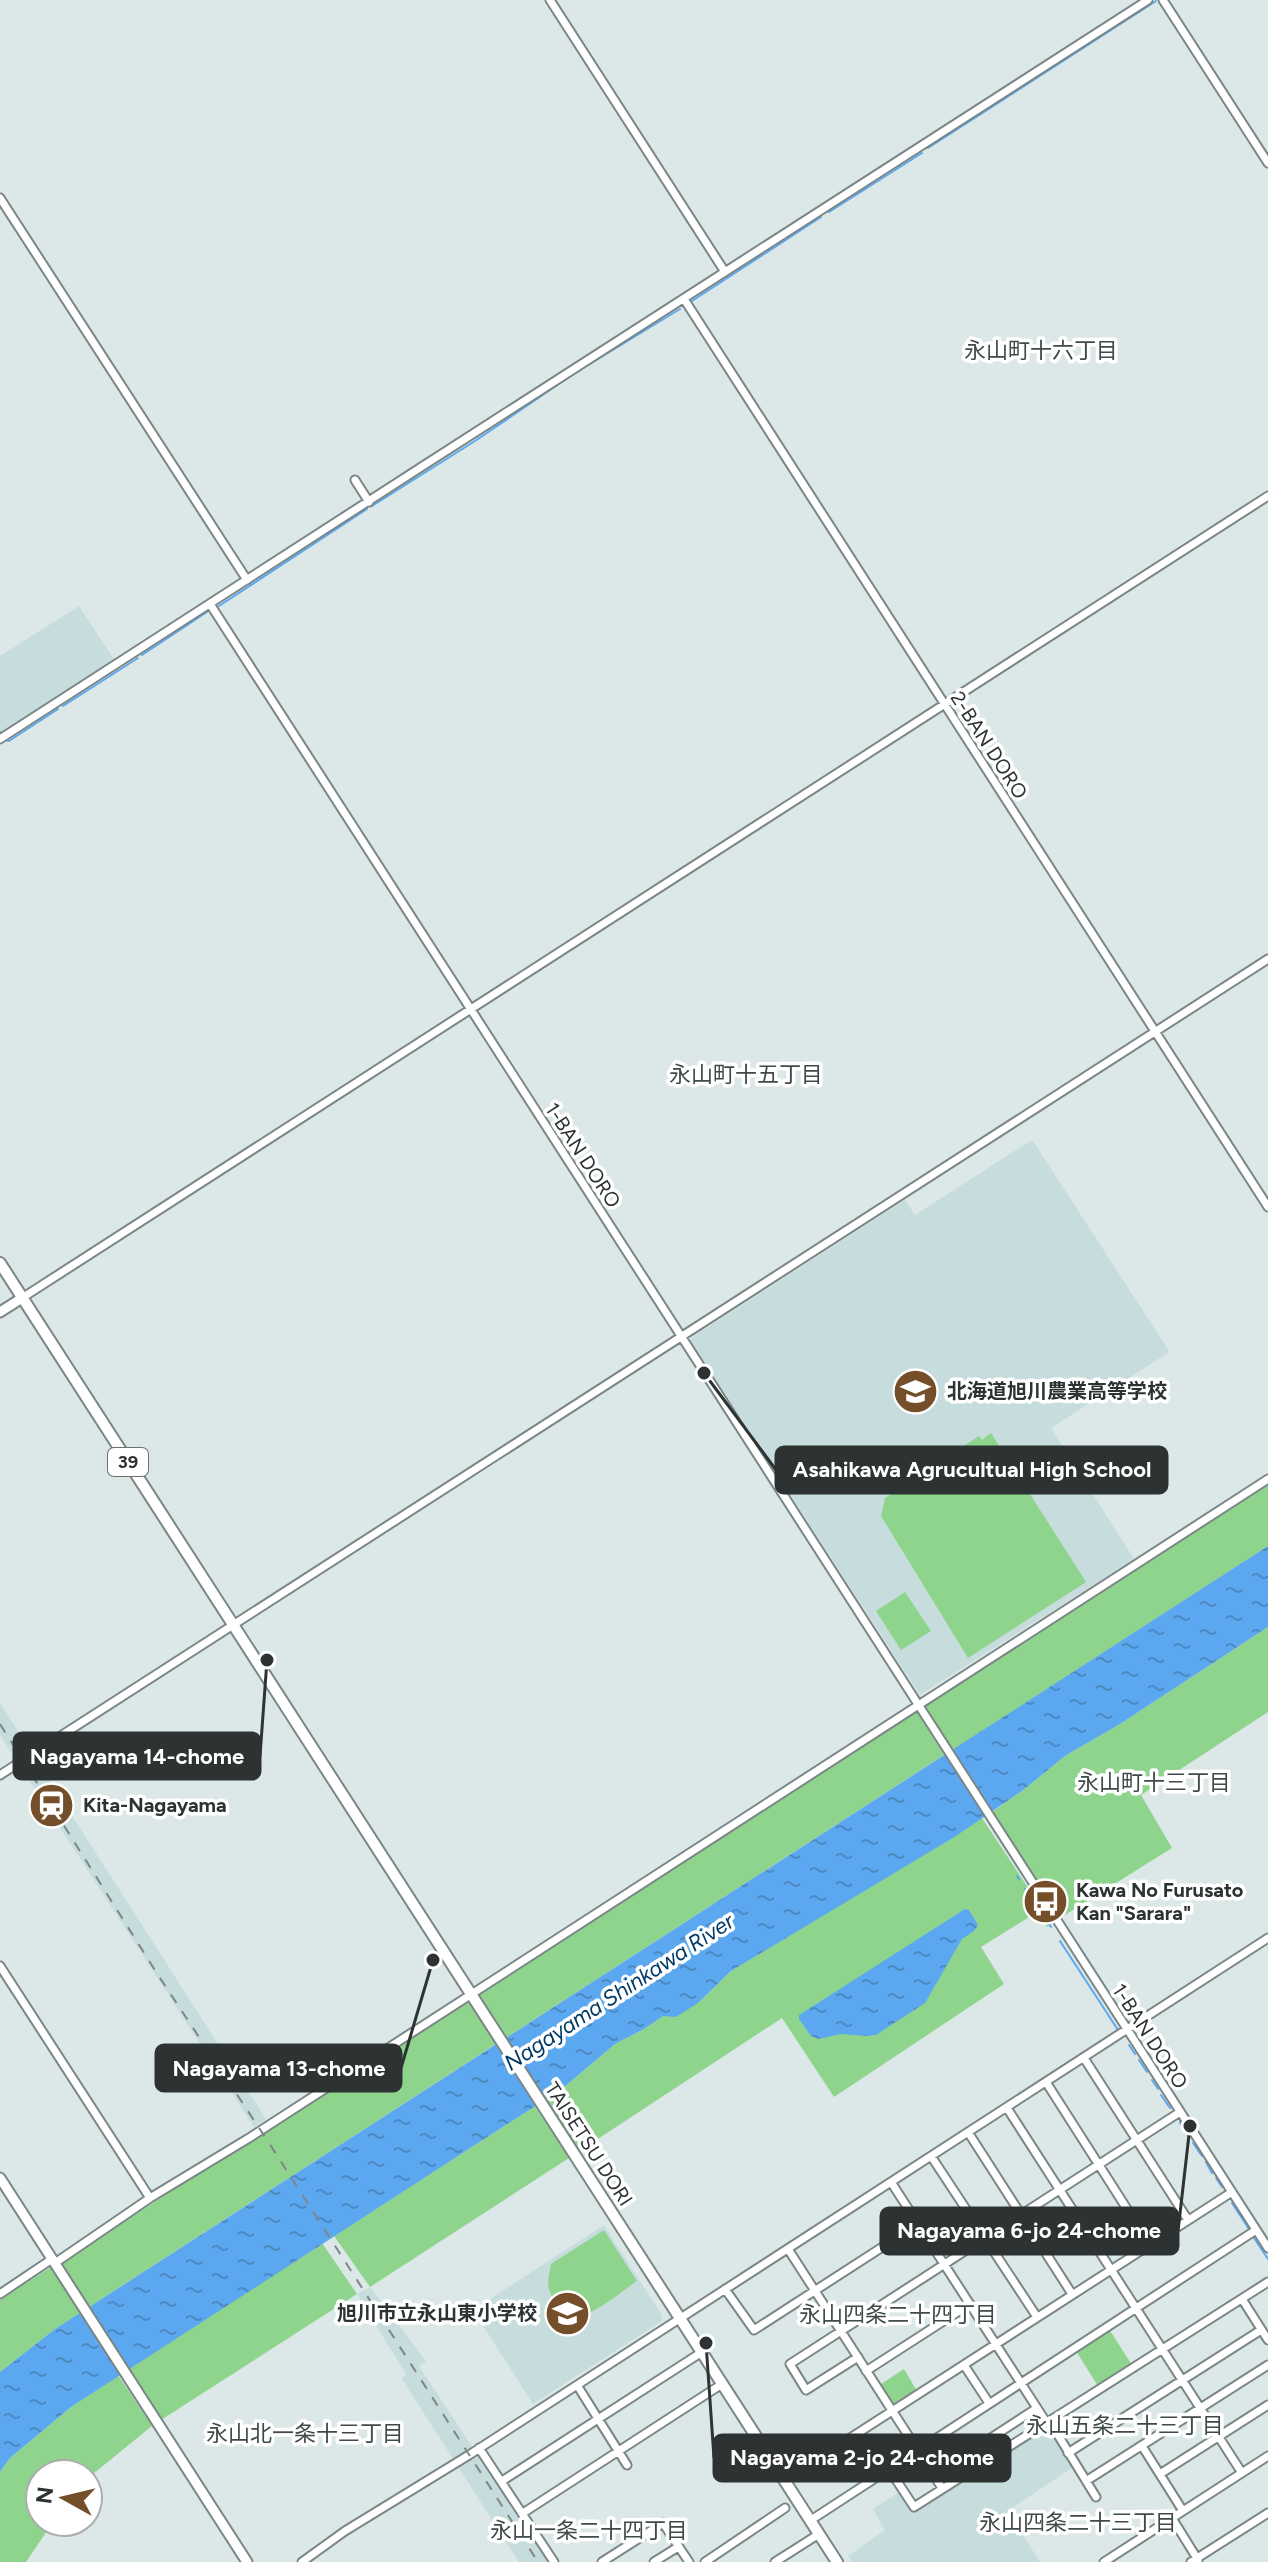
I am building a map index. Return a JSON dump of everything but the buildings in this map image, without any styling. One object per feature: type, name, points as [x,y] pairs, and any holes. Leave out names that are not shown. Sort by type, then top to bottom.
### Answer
[{"type":"highway","name":"39","points":[[0,1263],[232,1625]]},
{"type":"highway","name":"TAISETSU DORI","points":[[232,1625],[836,2562]]},
{"type":"main road","points":[[0,1312],[22,1298]]},
{"type":"main road","points":[[0,2178],[247,2562]]},
{"type":"street","points":[[550,0],[725,272]]},
{"type":"street","points":[[0,739],[921,143],[1148,0]]},
{"type":"street","points":[[1163,0],[1268,163]]},
{"type":"street","points":[[0,198],[247,580]]},
{"type":"street","name":"2-BAN DORO","points":[[684,299],[1268,1207]]},
{"type":"street","points":[[355,480],[369,502]]},
{"type":"street","points":[[22,1298],[1268,496]]},
{"type":"street","name":"1-BAN DORO","points":[[210,604],[1268,2248]]},
{"type":"street","points":[[0,1775],[1268,959]]},
{"type":"street","points":[[0,2294],[249,2138],[1268,1479]]},
{"type":"street","points":[[302,2562],[345,2531],[680,2319],[1268,1938]]},
{"type":"street","points":[[0,1966],[150,2198]]},
{"type":"street","points":[[1084,2058],[1188,2220]]},
{"type":"street","points":[[1046,2082],[1150,2245]]},
{"type":"street","points":[[1007,2108],[1242,2473]]},
{"type":"street","points":[[858,2357],[806,2390],[790,2364],[1180,2112]]},
{"type":"street","points":[[968,2132],[1072,2294]]},
{"type":"street","points":[[931,2156],[1037,2317]]},
{"type":"street","points":[[891,2182],[1096,2497]]},
{"type":"street","points":[[785,2480],[1232,2192]]},
{"type":"street","points":[[725,2289],[754,2330],[918,2224]]},
{"type":"street","points":[[811,2520],[1256,2230]]},
{"type":"street","points":[[788,2249],[942,2488]]},
{"type":"street","points":[[889,2469],[914,2507],[1268,2282]]},
{"type":"street","points":[[1242,2299],[1268,2340]]},
{"type":"street","points":[[866,2371],[970,2304]]},
{"type":"street","points":[[1068,2453],[1261,2330]]},
{"type":"street","points":[[502,2481],[702,2352]]},
{"type":"street","points":[[964,2365],[989,2403]]},
{"type":"street","points":[[1086,2481],[1268,2365]]},
{"type":"street","points":[[523,2513],[722,2384]]},
{"type":"street","points":[[577,2385],[627,2465]]},
{"type":"street","points":[[1160,2474],[1268,2405]]},
{"type":"street","points":[[934,2475],[1037,2408]]},
{"type":"street","points":[[1142,2446],[1183,2511]]},
{"type":"street","points":[[479,2448],[554,2562]]},
{"type":"street","points":[[1104,2562],[1265,2458],[1268,2468]]},
{"type":"street","points":[[705,2562],[785,2508]]},
{"type":"street","points":[[1172,2518],[1196,2561],[1268,2513]]},
{"type":"street","points":[[602,2562],[663,2523],[689,2562]]},
{"type":"street","points":[[775,2562],[819,2534]]},
{"type":"street","points":[[654,2562],[678,2547]]},
{"type":"shaded area","points":[[79,606],[115,661],[0,735],[0,656]]},
{"type":"shaded area","name":"北海道旭川農業高等学校","points":[[1033,1141],[1169,1351],[1051,1428],[1134,1559],[920,1695],[691,1338],[905,1200],[915,1215]]},
{"type":"shaded area","points":[[0,1703],[266,2119],[254,2127],[0,1735]]},
{"type":"shaded area","name":"旭川市立永山東小学校","points":[[604,2225],[662,2315],[662,2321],[533,2404],[473,2310]]},
{"type":"shaded area","points":[[370,2287],[426,2361],[419,2366],[548,2562],[519,2562],[402,2379],[406,2374],[357,2294]]},
{"type":"shaded area","points":[[1046,2426],[1073,2467],[1008,2511],[1040,2562],[852,2562],[848,2556],[885,2530],[873,2509],[901,2491],[914,2512]]},
{"type":"green space","points":[[991,1433],[1086,1582],[968,1658],[881,1516],[885,1498],[979,1436],[982,1440]]},
{"type":"green space","points":[[1268,1481],[1268,1546],[953,1750],[922,1702]]},
{"type":"green space","points":[[905,1592],[931,1631],[901,1650],[876,1611]]},
{"type":"green space","points":[[1268,1627],[1268,1712],[1141,1795],[1172,1848],[1060,1918],[992,1812],[1065,1756],[1120,1724]]},
{"type":"green space","points":[[914,1707],[944,1755],[504,2039],[475,1992]]},
{"type":"green space","points":[[982,1818],[1052,1924],[1047,1927],[1037,1912],[981,1947],[1004,1984],[834,2097],[782,2018],[578,2152],[545,2100],[615,2044],[663,2015],[698,2003],[731,1971]]},
{"type":"green space","points":[[468,1996],[496,2044],[89,2307],[60,2264]]},
{"type":"green space","points":[[535,2106],[569,2158],[370,2287],[334,2236]]},
{"type":"green space","points":[[604,2230],[637,2281],[589,2313],[575,2314],[556,2302],[549,2290],[551,2264]]},
{"type":"green space","points":[[322,2243],[357,2294],[161,2420],[129,2369]]},
{"type":"green space","points":[[51,2267],[80,2313],[0,2372],[0,2300]]},
{"type":"green space","points":[[1109,2329],[1132,2365],[1098,2386],[1076,2351]]},
{"type":"green space","points":[[904,2369],[917,2391],[894,2405],[881,2384]]},
{"type":"green space","points":[[118,2375],[152,2426],[104,2465],[104,2458],[24,2458],[24,2538],[42,2538],[26,2562],[0,2562],[0,2472],[10,2458],[71,2407]]},
{"type":"water","name":"Nagayama Shinkawa River","points":[[1268,1546],[1268,1627],[1120,1724],[1065,1756],[1022,1791],[956,1836],[731,1971],[698,2003],[676,2017],[663,2016],[615,2044],[563,2088],[71,2407],[10,2458],[0,2472],[0,2372],[55,2329]]},
{"type":"water","points":[[965,1909],[969,1910],[978,1925],[962,1939],[925,2003],[876,2035],[841,2034],[819,2039],[811,2036],[799,2015]]},
{"type":"waterway","points":[[928,148],[1156,1]]},
{"type":"waterway","points":[[829,212],[922,153]]},
{"type":"waterway","points":[[692,301],[821,217]]},
{"type":"waterway","points":[[372,506],[575,373],[680,309]]},
{"type":"waterway","points":[[219,606],[367,509]]},
{"type":"waterway","points":[[142,655],[207,612]]},
{"type":"waterway","points":[[63,706],[138,658]]},
{"type":"waterway","points":[[6,740],[58,709]]},
{"type":"waterway","points":[[1025,1889],[1051,1927]]},
{"type":"waterway","points":[[1060,1941],[1118,2030]]},
{"type":"waterway","points":[[1129,2045],[1135,2054]]},
{"type":"waterway","points":[[1139,2060],[1147,2072]]},
{"type":"waterway","points":[[1152,2080],[1158,2089]]},
{"type":"waterway","points":[[1161,2095],[1170,2108]]},
{"type":"waterway","points":[[1180,2122],[1183,2128]]},
{"type":"waterway","points":[[1187,2134],[1190,2137]]},
{"type":"waterway","points":[[1193,2143],[1202,2156]]},
{"type":"waterway","points":[[1206,2162],[1212,2173]]},
{"type":"waterway","points":[[1216,2178],[1222,2187]]},
{"type":"waterway","points":[[1232,2203],[1249,2229]]},
{"type":"waterway","points":[[1254,2238],[1268,2259]]},
{"type":"railway","points":[[0,1724],[158,1975],[538,2562]]},
{"type":"place","name":"Asahikawa Agrucultual High School","points":[[704,1373]]},
{"type":"place","name":"北海道旭川農業高等学校","points":[[916,1391]]},
{"type":"place","name":"Nagayama 14-chome","points":[[267,1660]]},
{"type":"place","name":"Kita-Nagayama","points":[[52,1805]]},
{"type":"place","name":"Kawa No Furusato Kan \"Sarara\"","points":[[1045,1902]]},
{"type":"place","name":"Nagayama 13-chome","points":[[433,1960]]},
{"type":"place","name":"Nagayama 6-jo 24-chome","points":[[1190,2126]]},
{"type":"place","name":"旭川市立永山東小学校","points":[[568,2313]]},
{"type":"place","name":"Nagayama 2-jo 24-chome","points":[[706,2343]]},
{"type":"district","name":"永山町十六丁目","points":[[1041,350]]},
{"type":"district","name":"永山町十五丁目","points":[[746,1074]]},
{"type":"district","name":"永山町十三丁目","points":[[1154,1782]]},
{"type":"district","name":"永山四条二十四丁目","points":[[898,2314]]},
{"type":"district","name":"永山五条二十三丁目","points":[[1125,2425]]},
{"type":"district","name":"永山北一条十三丁目","points":[[305,2433]]},
{"type":"district","name":"永山四条二十三丁目","points":[[1078,2522]]},
{"type":"district","name":"永山一条二十四丁目","points":[[589,2530]]}]
